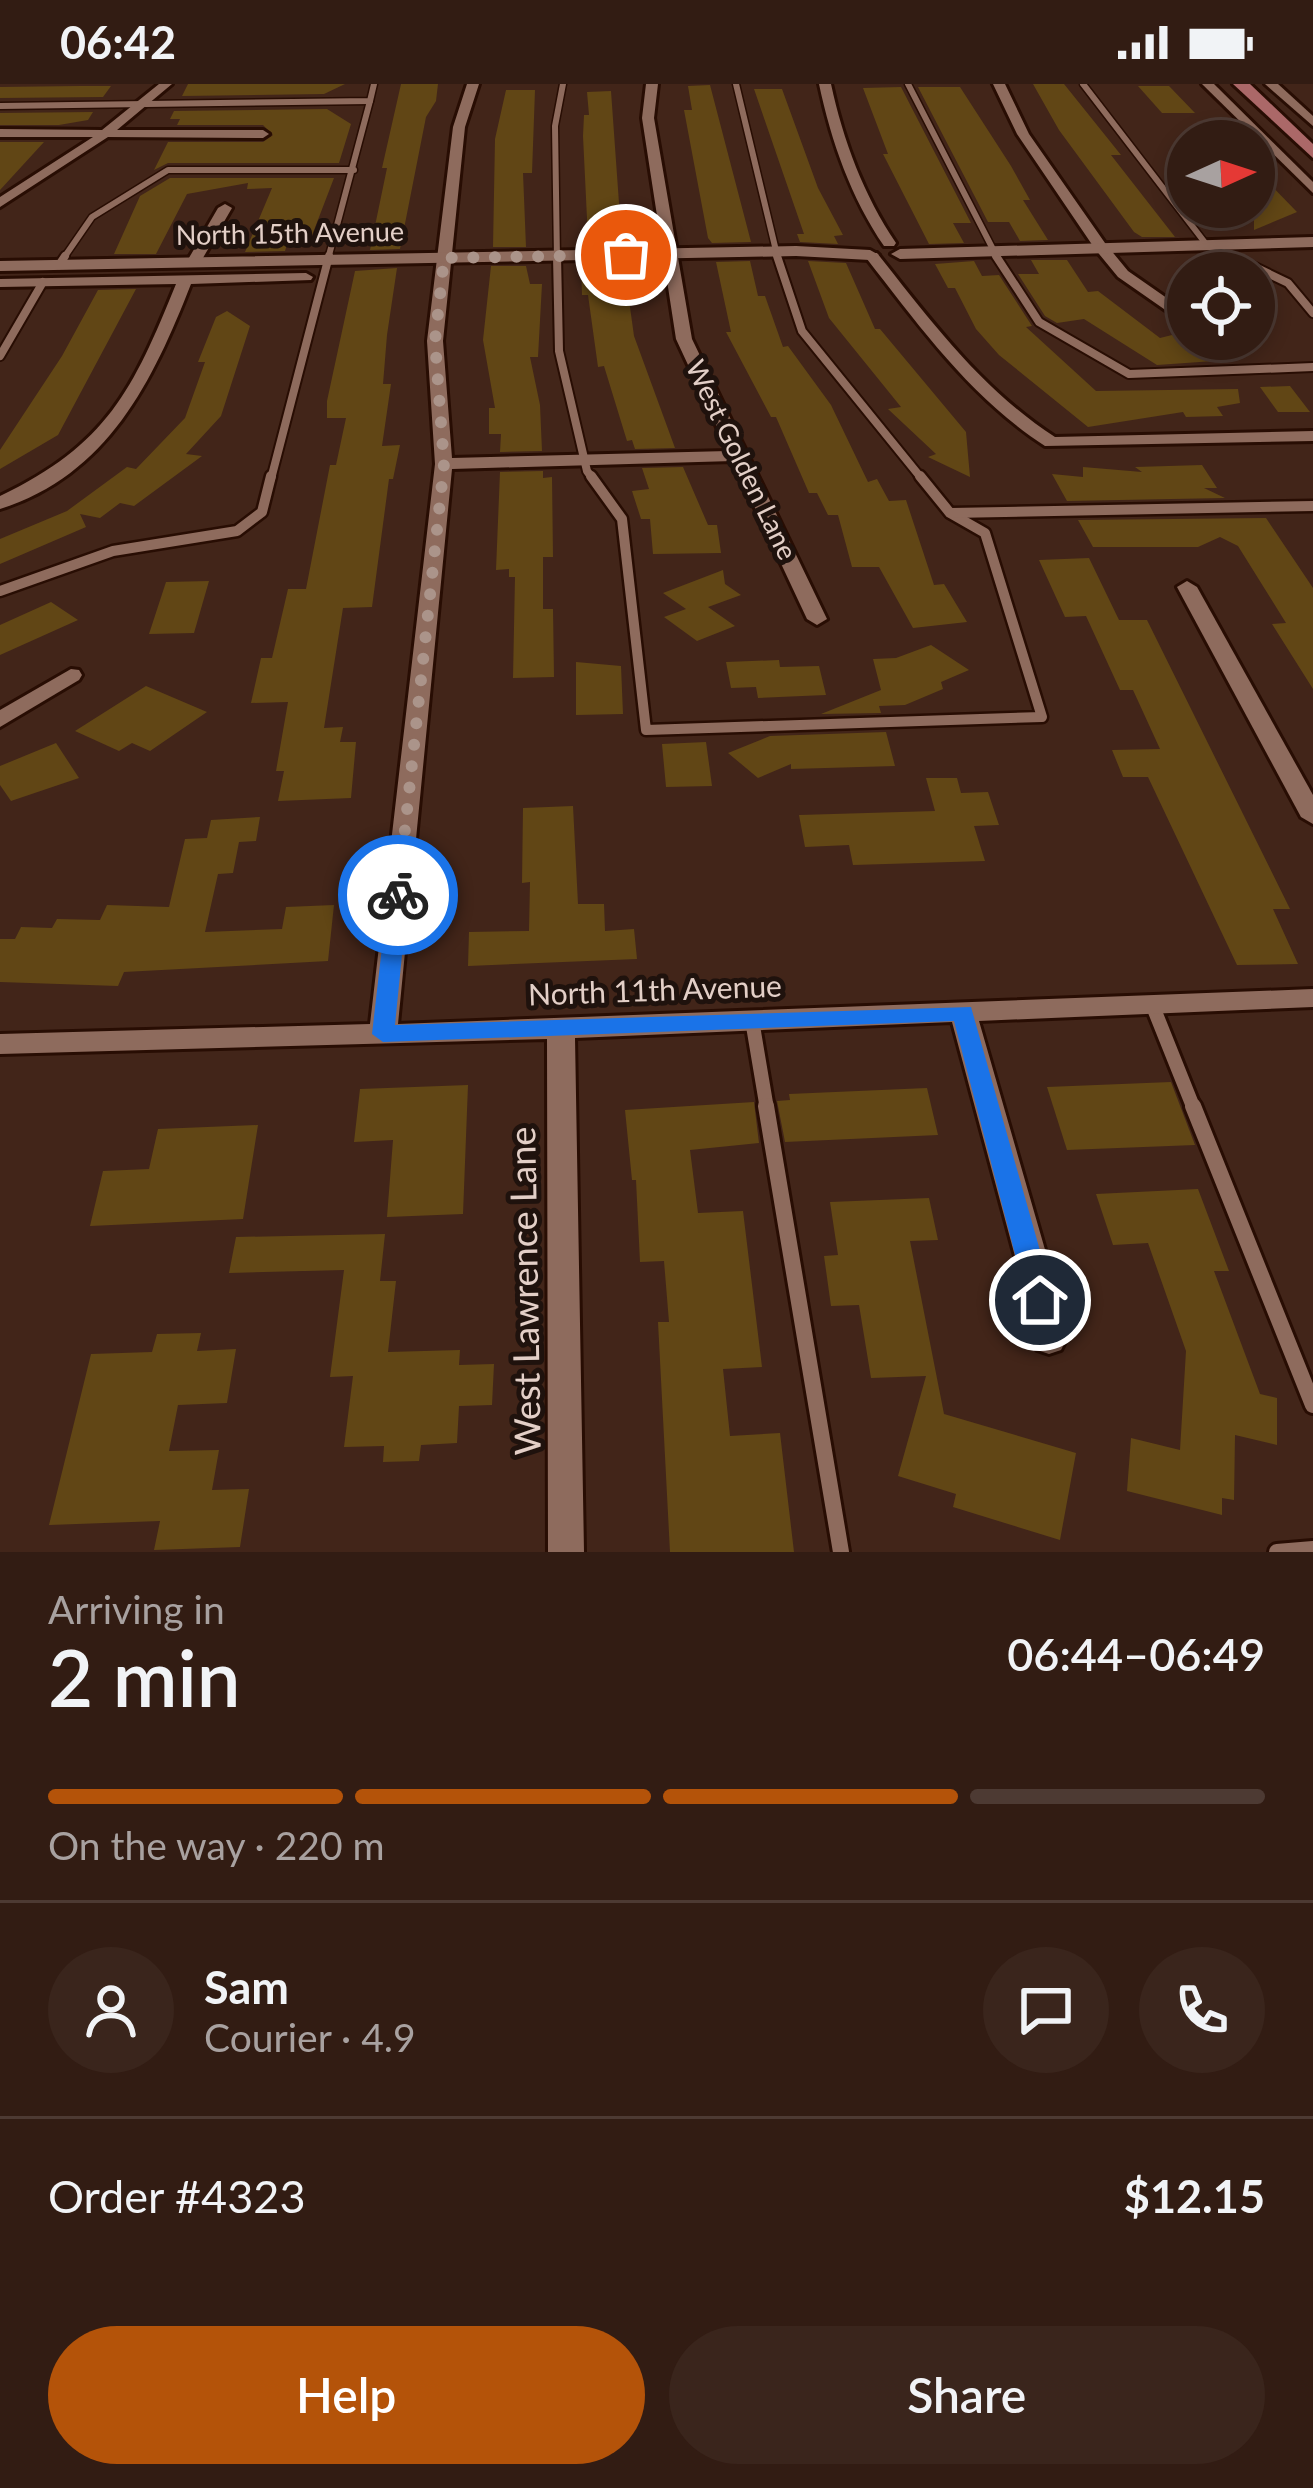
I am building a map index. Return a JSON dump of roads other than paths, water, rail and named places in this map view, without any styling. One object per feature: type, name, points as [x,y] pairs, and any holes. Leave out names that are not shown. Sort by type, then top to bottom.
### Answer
[{"type":"main road","points":[[1241,84],[1313,153]]},
{"type":"street","points":[[0,203],[107,132],[166,84]]},
{"type":"street","points":[[383,1034],[444,464],[435,341],[459,128],[473,84]]},
{"type":"street","name":"West Golden Lane","points":[[652,84],[648,118],[684,339],[818,619]]},
{"type":"street","points":[[825,84],[833,122],[870,215],[895,249],[900,286]]},
{"type":"street","points":[[999,84],[1017,123],[1100,246],[1123,274],[1167,305]]},
{"type":"street","points":[[1208,84],[1310,184]]},
{"type":"street","points":[[1271,84],[1313,122]]},
{"type":"street","points":[[1,134],[263,134]]},
{"type":"street","points":[[0,503],[54,476],[110,433],[130,405],[189,271],[225,208]]},
{"type":"street","points":[[870,215],[868,250],[951,357],[1026,426],[1051,442],[1313,436]]},
{"type":"street","name":"North 15th Avenue","points":[[0,283],[331,260],[1313,242]]},
{"type":"street","name":"North 15th Avenue","points":[[0,266],[306,277]]},
{"type":"street","points":[[444,464],[738,456]]},
{"type":"street","points":[[1187,587],[1313,817]]},
{"type":"street","points":[[0,720],[71,675]]},
{"type":"street","name":"North 11th Avenue","points":[[0,1044],[561,1029],[1313,998]]},
{"type":"street","points":[[963,1013],[1032,1260],[1048,1340]]},
{"type":"street","name":"West Lawrence Lane","points":[[561,1029],[566,1552]]},
{"type":"lane","points":[[0,591],[113,551],[237,531],[262,512],[374,84]]},
{"type":"lane","points":[[563,84],[555,126],[560,351],[584,461],[622,519],[646,730],[1042,716],[985,533],[950,513],[802,331],[786,252],[736,84]]},
{"type":"lane","points":[[908,84],[982,248],[1039,322],[1129,374],[1313,367]]},
{"type":"lane","points":[[1083,84],[1206,244],[1288,284],[1313,313]]},
{"type":"lane","points":[[0,106],[370,101]]},
{"type":"lane","points":[[59,265],[92,217],[168,170],[354,170]]},
{"type":"lane","points":[[0,356],[43,282]]},
{"type":"lane","points":[[950,513],[1313,506]]},
{"type":"lane","points":[[1152,1004],[1313,1405]]},
{"type":"lane","points":[[752,1020],[841,1552]]},
{"type":"lane","points":[[1277,1552],[1313,1550]]}]
